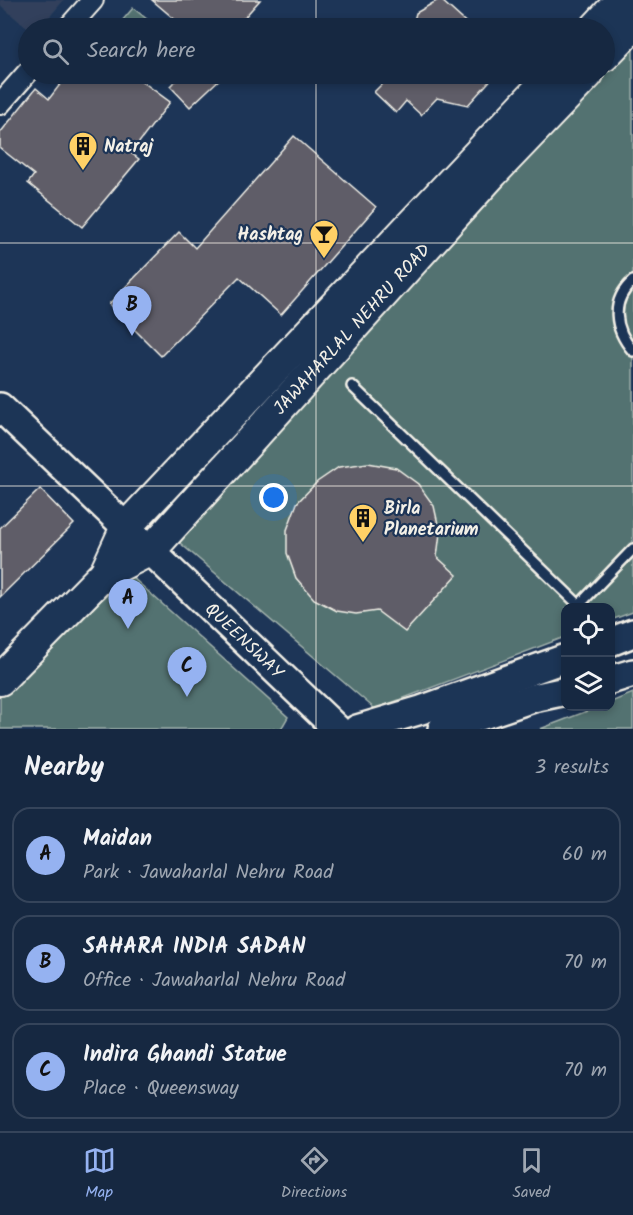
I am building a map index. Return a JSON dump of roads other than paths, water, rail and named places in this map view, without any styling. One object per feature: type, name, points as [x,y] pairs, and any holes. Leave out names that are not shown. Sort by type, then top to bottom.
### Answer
[{"type":"main road","points":[[604,18],[621,0]]},
{"type":"main road","points":[[615,45],[633,26]]},
{"type":"main road","name":"JAWAHARLAL NEHRU ROAD","points":[[105,573],[126,527],[544,84]]},
{"type":"main road","name":"JAWAHARLAL NEHRU ROAD","points":[[0,680],[105,573],[151,550],[485,182],[578,84]]},
{"type":"main road","name":"QUEENSWAY","points":[[0,407],[337,729]]},
{"type":"main road","points":[[615,640],[633,633]]},
{"type":"main road","points":[[357,729],[421,710],[561,660]]},
{"type":"main road","points":[[615,679],[633,674]]},
{"type":"main road","points":[[442,729],[533,698],[561,692]]},
{"type":"street","points":[[77,18],[93,0]]},
{"type":"street","points":[[0,104],[18,83]]},
{"type":"lane","points":[[633,281],[623,290],[616,308],[618,326],[633,351]]},
{"type":"lane","points":[[352,386],[577,603]]},
{"type":"lane","points":[[583,603],[633,549]]},
{"type":"place","name":"Natraj","points":[[83,172]]},
{"type":"place","name":"Hashtag","points":[[324,260]]},
{"type":"place","name":"SAHARA INDIA SADAN","points":[[132,336]]},
{"type":"place","name":"Birla Planetarium","points":[[363,544]]},
{"type":"place","name":"Maidan","points":[[128,629]]},
{"type":"place","name":"Indira Ghandi Statue","points":[[187,697]]}]
